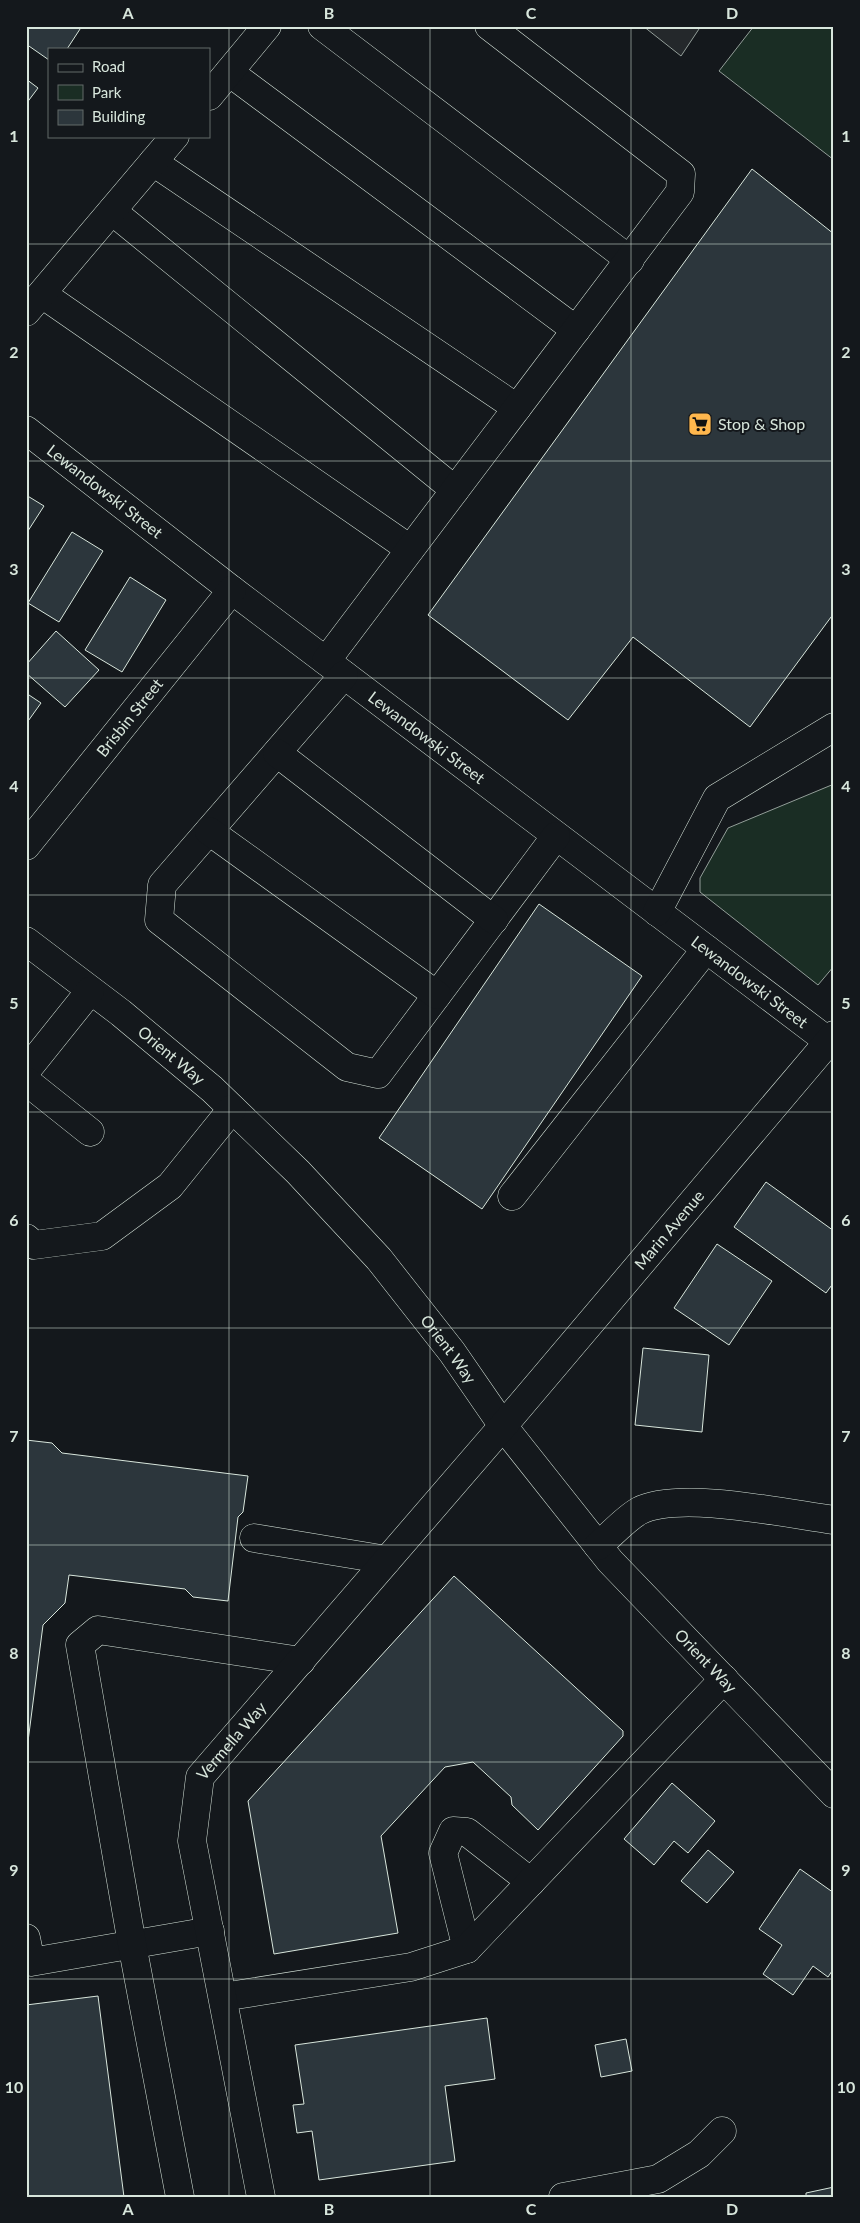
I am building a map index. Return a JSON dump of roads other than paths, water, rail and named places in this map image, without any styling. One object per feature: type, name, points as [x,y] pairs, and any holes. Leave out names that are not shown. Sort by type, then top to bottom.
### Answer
[{"type":"street","points":[[210,95],[268,26]]},
{"type":"street","points":[[322,26],[630,260]]},
{"type":"street","points":[[489,26],[681,174],[680,192],[410,549],[335,668],[277,753],[162,885],[159,920],[347,1067],[378,1074],[556,836]]},
{"type":"street","points":[[229,72],[576,330]]},
{"type":"street","points":[[173,138],[34,303],[410,549]]},
{"type":"street","points":[[153,162],[518,408]]},
{"type":"street","points":[[112,211],[455,490]]},
{"type":"street","name":"Lewandowski Street","points":[[26,430],[232,590],[556,836],[706,949],[831,1038]]},
{"type":"street","name":"Brisbin Street","points":[[26,846],[232,590]]},
{"type":"street","points":[[657,912],[717,798],[834,727]]},
{"type":"street","points":[[277,753],[494,920]]},
{"type":"street","points":[[209,831],[437,995]]},
{"type":"street","name":"Orient Way","points":[[26,941],[136,1026],[232,1109],[298,1172],[378,1259],[452,1352],[503,1426],[610,1562],[834,1794]]},
{"type":"street","points":[[512,1196],[706,949]]},
{"type":"street","points":[[26,1071],[90,991]]},
{"type":"street","name":"Marin Avenue","points":[[503,1426],[831,1038]]},
{"type":"street","points":[[26,1081],[90,1132]]},
{"type":"street","points":[[26,1238],[34,1245],[102,1236],[170,1186],[232,1109]]},
{"type":"street","name":"Vermella Way","points":[[261,2197],[192,1841],[200,1778],[503,1426]]},
{"type":"street","points":[[598,1546],[639,1511],[661,1503],[716,1503],[834,1520]]},
{"type":"street","points":[[254,1538],[387,1560]]},
{"type":"street","points":[[180,2197],[132,1944],[80,1645],[98,1630],[301,1660]]},
{"type":"street","points":[[223,1997],[411,1967],[467,1949],[724,1679]]},
{"type":"street","points":[[467,1949],[444,1853],[452,1831],[467,1832],[531,1882]]},
{"type":"street","points":[[26,1938],[31,1962],[210,1931]]},
{"type":"street","points":[[563,2197],[659,2188],[699,2154],[722,2131]]},
{"type":"place","name":"Stop & Shop","points":[[700,424]]}]
